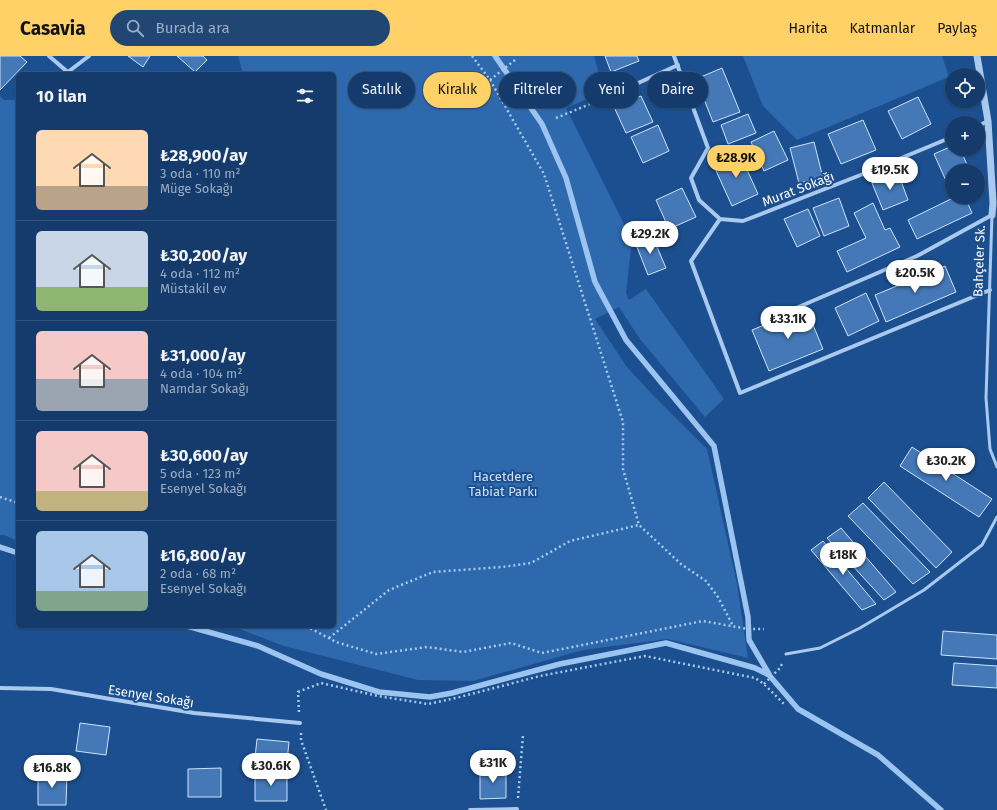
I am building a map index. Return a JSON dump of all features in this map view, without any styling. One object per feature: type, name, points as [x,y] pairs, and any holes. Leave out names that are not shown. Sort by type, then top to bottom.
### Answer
[{"type":"street","points":[[49,56],[68,72]]},
{"type":"street","points":[[70,72],[89,56]]},
{"type":"street","points":[[674,56],[708,148],[691,178],[699,200],[720,219],[692,261],[740,393],[990,290]]},
{"type":"street","name":"Bahçeler Sk.","points":[[977,56],[988,121],[995,190],[992,215]]},
{"type":"street","points":[[639,83],[678,65]]},
{"type":"street","name":"Murat Sokağı","points":[[720,219],[743,221],[945,140]]},
{"type":"street","points":[[780,315],[917,256],[992,215]]},
{"type":"street","name":"Esenyel Sokağı","points":[[0,688],[51,689],[194,713],[300,723]]},
{"type":"street","points":[[470,810],[517,809]]},
{"type":"lane","name":"Bahçeler Sk.","points":[[992,215],[986,398],[990,449],[997,467]]},
{"type":"lane","points":[[786,654],[820,648],[860,628],[924,590],[982,545],[997,517]]},
{"type":"path","points":[[472,56],[484,72]]},
{"type":"path","points":[[491,79],[516,60]]},
{"type":"path","points":[[491,82],[544,174],[623,422],[623,469],[638,525],[681,564],[706,581],[718,597],[733,626]]},
{"type":"path","points":[[556,118],[584,107]]},
{"type":"path","points":[[0,497],[16,502]]},
{"type":"path","points":[[328,638],[389,590],[433,572],[531,564],[570,541],[638,525]]},
{"type":"path","points":[[310,628],[336,642],[376,654],[427,647],[463,652],[511,643],[542,653],[703,621],[748,629],[764,629]]},
{"type":"path","points":[[326,810],[301,740],[298,692],[321,683],[378,696],[428,704],[540,676],[644,656],[755,678],[764,684],[785,705]]},
{"type":"path","points":[[764,684],[780,668]]},
{"type":"path","points":[[517,809],[523,736]]},
{"type":"green space","name":"Hacetdere Tabiat Parkı","points":[[238,56],[594,56],[598,72],[584,72],[584,100],[576,104],[576,72],[499,72],[499,108],[566,108],[632,240],[626,293],[629,300],[646,289],[724,399],[705,417],[640,339],[619,307],[595,319],[627,367],[707,449],[737,584],[748,658],[668,639],[583,650],[473,681],[418,680],[284,646],[237,628],[336,628],[336,72],[242,72]]},
{"type":"green space","points":[[743,56],[942,56],[946,68],[945,79],[797,140],[763,106]]},
{"type":"green space","points":[[0,96],[4,100],[16,100],[16,540],[4,535],[0,535]]},
{"type":"building","points":[[0,56],[20,56],[27,62],[0,90]]},
{"type":"building","points":[[128,56],[150,56],[143,67]]},
{"type":"building","points":[[177,56],[203,56],[207,60],[195,72]]},
{"type":"building","points":[[605,56],[637,56],[639,61],[611,72]]},
{"type":"building","points":[[722,68],[740,112],[713,122],[707,108],[708,74]]},
{"type":"building","points":[[641,96],[653,122],[626,133],[614,108],[639,108],[639,97]]},
{"type":"building","points":[[918,97],[931,124],[902,139],[888,111]]},
{"type":"building","points":[[748,114],[756,133],[728,144],[721,125]]},
{"type":"building","points":[[863,120],[876,150],[841,164],[828,134]]},
{"type":"building","points":[[658,125],[669,151],[643,163],[631,137]]},
{"type":"building","points":[[774,131],[788,160],[764,171],[751,142]]},
{"type":"building","points":[[814,142],[823,178],[799,183],[790,148]]},
{"type":"building","points":[[945,149],[945,156],[963,156],[967,164],[945,164],[945,179],[934,154]]},
{"type":"building","points":[[739,152],[758,194],[732,206],[713,164]]},
{"type":"building","points":[[898,173],[908,200],[883,210],[872,183]]},
{"type":"building","points":[[682,188],[696,217],[669,229],[656,200]]},
{"type":"building","points":[[839,198],[849,226],[824,236],[813,208]]},
{"type":"building","points":[[945,202],[945,204],[968,204],[972,213],[917,239],[908,220]]},
{"type":"building","points":[[873,203],[885,230],[890,228],[900,247],[847,272],[837,251],[866,238],[854,213]]},
{"type":"building","points":[[808,209],[820,236],[797,247],[784,219]]},
{"type":"building","points":[[652,235],[666,268],[648,275],[635,242]]},
{"type":"building","points":[[945,266],[956,292],[886,322],[875,295]]},
{"type":"building","points":[[866,293],[879,321],[848,336],[835,308]]},
{"type":"building","points":[[806,308],[823,349],[769,371],[752,330]]},
{"type":"building","points":[[912,447],[992,499],[979,517],[900,466]]},
{"type":"building","points":[[884,482],[952,552],[936,568],[868,498]]},
{"type":"building","points":[[863,503],[930,572],[913,584],[848,516]]},
{"type":"building","points":[[841,528],[896,592],[884,600],[827,538]]},
{"type":"building","points":[[823,541],[876,604],[862,610],[811,550]]},
{"type":"building","points":[[943,631],[997,635],[997,659],[941,655]]},
{"type":"building","points":[[954,663],[997,666],[997,688],[952,685]]},
{"type":"building","points":[[80,723],[110,727],[106,755],[76,751]]},
{"type":"building","points":[[257,739],[289,742],[286,771],[254,767]]},
{"type":"building","points":[[221,768],[221,797],[188,797],[188,769]]},
{"type":"building","points":[[480,770],[506,770],[506,798],[480,799]]},
{"type":"building","points":[[38,773],[67,773],[66,805],[38,805]]},
{"type":"building","points":[[255,773],[287,773],[287,801],[255,801]]},
{"type":"waterway","points":[[495,56],[542,124],[566,178],[595,282],[626,340],[714,446],[748,617],[749,640],[769,674]]},
{"type":"waterway","points":[[0,547],[16,552]]},
{"type":"waterway","points":[[194,628],[258,646],[321,674],[379,692],[430,697],[452,693],[560,664],[666,643],[755,668],[769,675],[798,709],[878,755],[941,810]]}]
